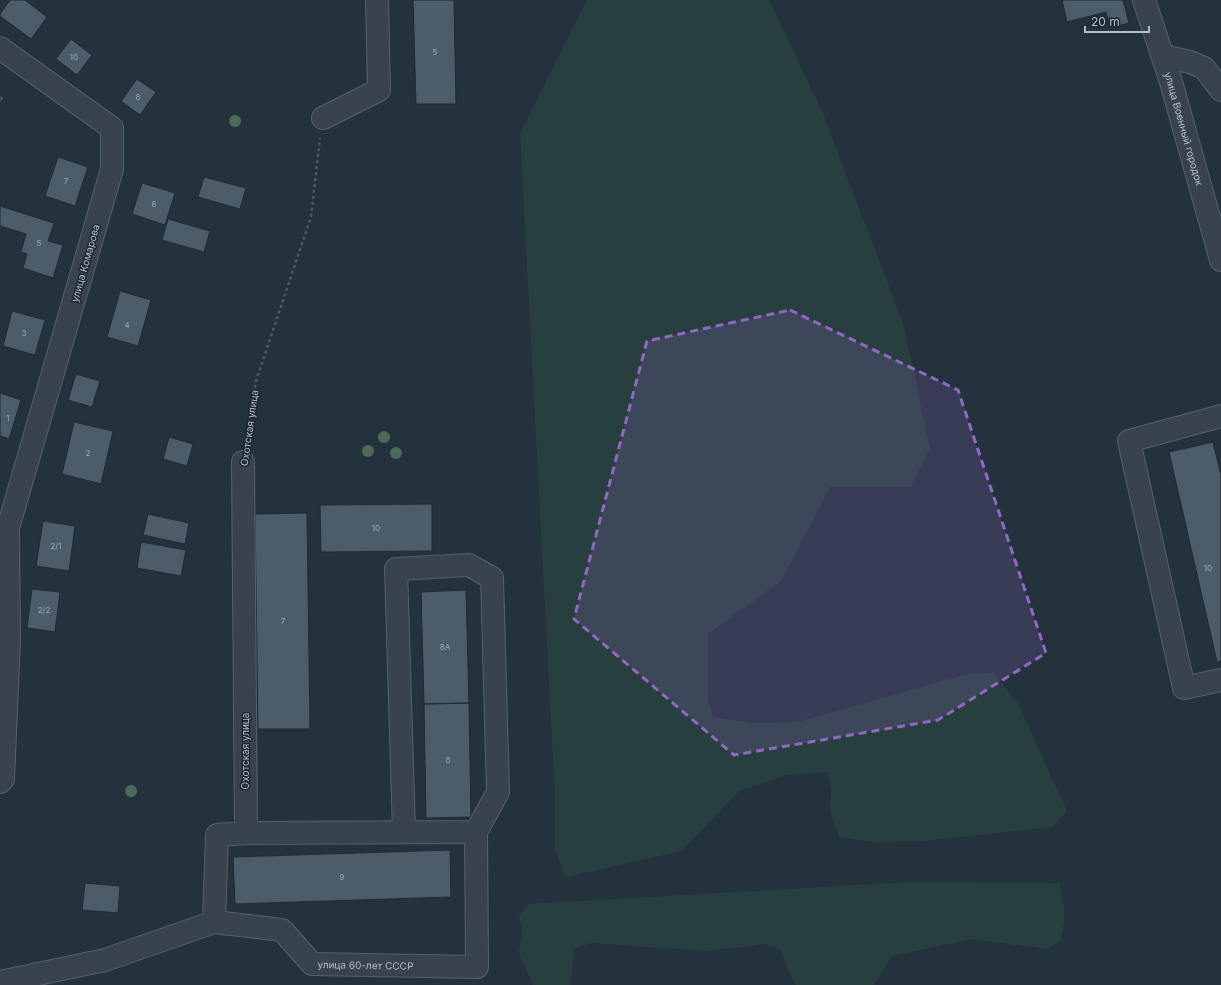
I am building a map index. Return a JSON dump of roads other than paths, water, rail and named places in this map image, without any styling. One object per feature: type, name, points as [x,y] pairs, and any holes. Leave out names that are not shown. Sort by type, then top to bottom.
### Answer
[{"type":"lane","points":[[323,118],[379,90],[377,0]]},
{"type":"lane","name":"улица Военный городок","points":[[1144,0],[1162,56],[1221,260]]},
{"type":"lane","name":"улица Комарова","points":[[0,48],[112,128],[112,169],[4,529]]},
{"type":"lane","points":[[1162,56],[1190,62],[1204,68],[1221,90]]},
{"type":"lane","points":[[1221,416],[1129,441],[1184,688],[1221,680]]},
{"type":"lane","name":"Охотская улица","points":[[243,462],[246,833]]},
{"type":"lane","points":[[0,782],[3,779],[9,639],[4,529]]},
{"type":"lane","points":[[214,922],[218,835],[246,833],[476,832],[498,792],[492,578],[469,565],[396,569],[404,832]]},
{"type":"lane","name":"улица 60-лет СССР","points":[[0,982],[104,960],[214,922],[282,930],[312,964],[477,967],[476,832]]}]
